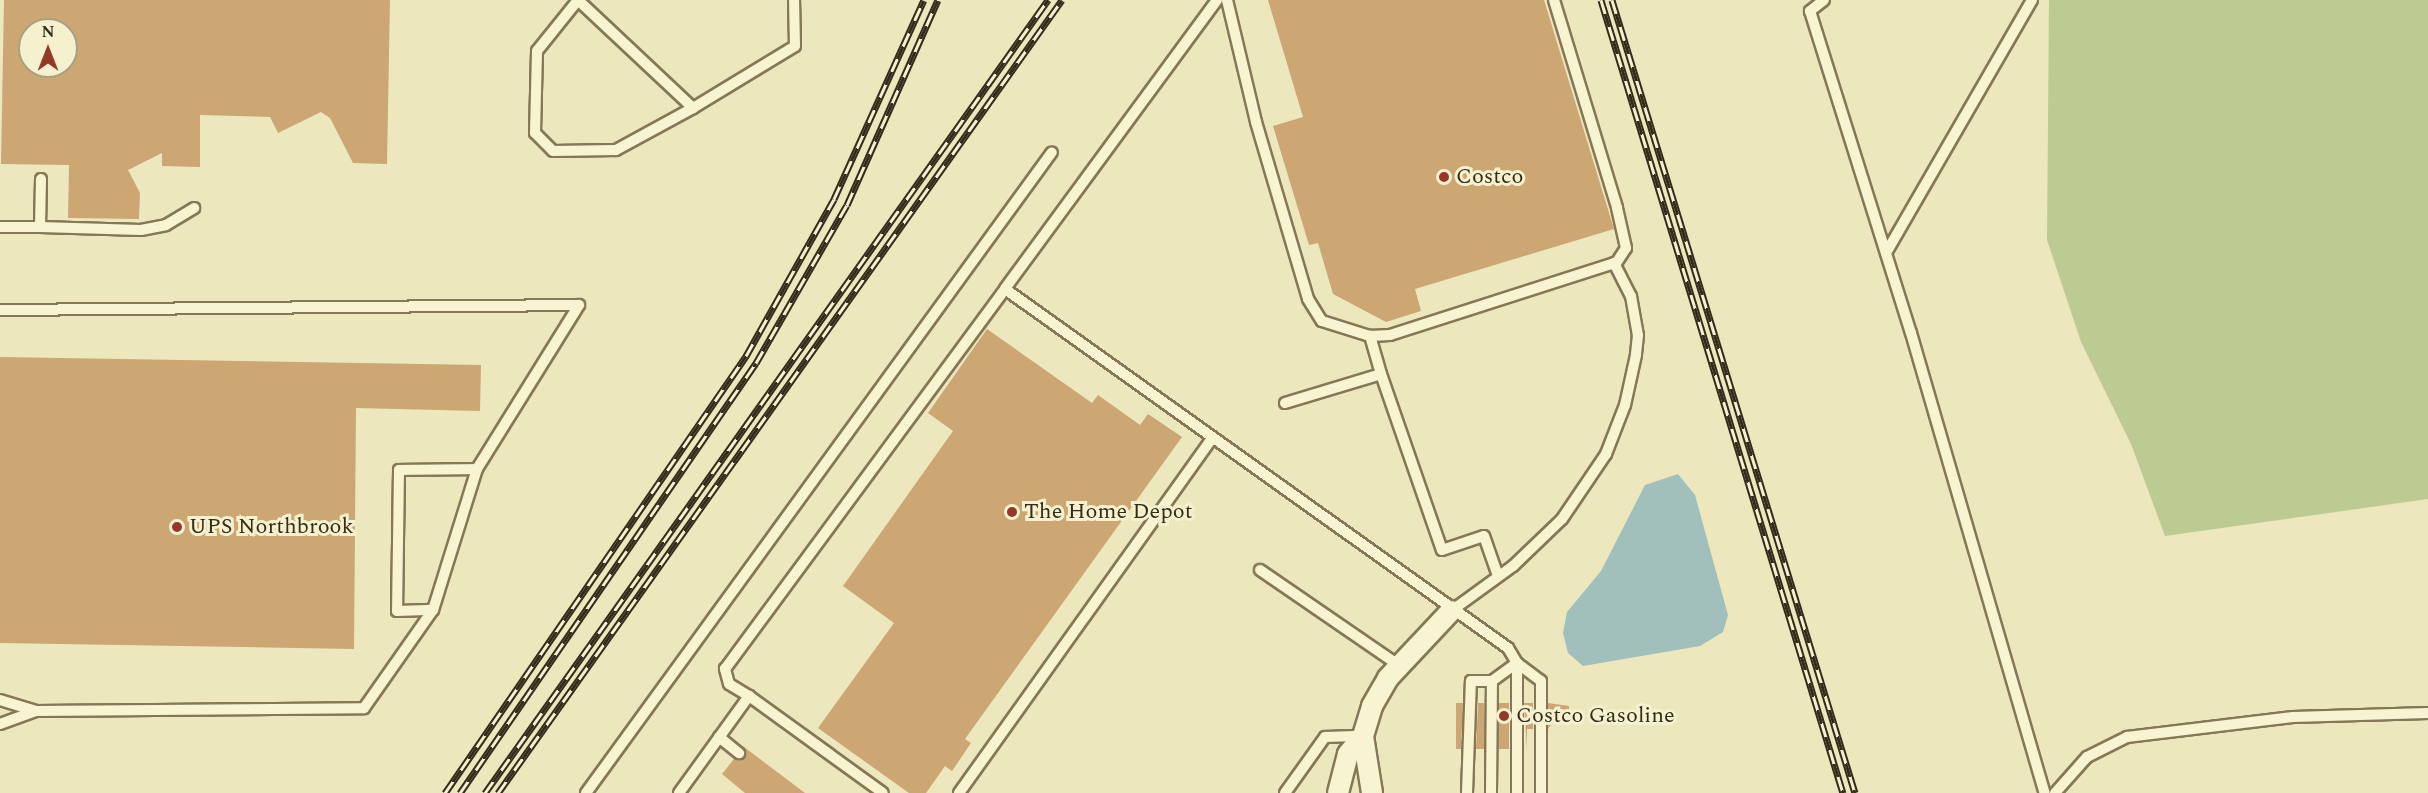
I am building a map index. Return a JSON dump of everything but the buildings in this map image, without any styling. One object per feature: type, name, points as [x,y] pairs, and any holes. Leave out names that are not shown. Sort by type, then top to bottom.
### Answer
[{"type":"street","points":[[1372,793],[1364,736],[1372,706],[1398,665],[1450,610]]},
{"type":"street","points":[[1338,793],[1348,754],[1364,736]]},
{"type":"street","points":[[1348,754],[1352,793]]},
{"type":"lane","points":[[693,108],[578,0],[537,51],[535,133],[553,151],[616,150],[693,108],[795,46],[794,0]]},
{"type":"lane","points":[[883,793],[729,684],[725,669],[1217,0]]},
{"type":"lane","points":[[1227,0],[1256,122],[1308,299],[1322,321],[1370,336],[1390,335],[1616,265],[1626,248],[1617,208],[1554,0]]},
{"type":"lane","points":[[1824,0],[1810,11],[1886,253],[2044,793]]},
{"type":"lane","points":[[1886,253],[2032,0]]},
{"type":"lane","points":[[586,793],[1052,152]]},
{"type":"lane","points":[[40,227],[41,179]]},
{"type":"lane","points":[[0,227],[141,230],[166,225],[194,208]]},
{"type":"lane","points":[[1450,610],[1498,576],[1562,519],[1596,470],[1616,430],[1638,335],[1631,296],[1616,265]]},
{"type":"lane","points":[[1005,289],[1450,610],[1508,648],[1517,663],[1541,681],[1542,793]]},
{"type":"lane","points":[[0,310],[579,304],[477,469],[433,610],[364,708],[36,711],[0,700]]},
{"type":"lane","points":[[1370,336],[1442,550],[1484,536],[1498,576]]},
{"type":"lane","points":[[1286,403],[1381,374]]},
{"type":"lane","points":[[962,792],[1212,438]]},
{"type":"lane","points":[[433,610],[397,611],[399,470],[477,469]]},
{"type":"lane","points":[[1260,570],[1398,665]]},
{"type":"lane","points":[[1467,793],[1471,681],[1492,681],[1517,663]]},
{"type":"lane","points":[[1517,663],[1517,793]]},
{"type":"lane","points":[[1491,793],[1492,681]]},
{"type":"lane","points":[[679,793],[749,696]]},
{"type":"lane","points":[[0,724],[36,711]]},
{"type":"lane","points":[[2055,793],[2087,757],[2127,737],[2293,717],[2428,713]]},
{"type":"lane","points":[[1285,793],[1325,737],[1364,736]]},
{"type":"lane","points":[[719,737],[739,753]]},
{"type":"green space","points":[[2049,0],[2428,0],[2428,499],[2165,536],[2131,444],[2081,342],[2047,240]]},
{"type":"water","points":[[1678,474],[1695,495],[1728,615],[1723,632],[1700,646],[1583,666],[1568,653],[1563,633],[1567,612],[1601,571],[1645,485]]},
{"type":"railway","points":[[445,793],[746,356],[834,199],[924,0]]},
{"type":"railway","points":[[460,793],[756,363],[847,205],[938,0]]},
{"type":"railway","points":[[485,793],[1048,0]]},
{"type":"railway","points":[[498,793],[1062,0]]},
{"type":"railway","points":[[1601,0],[1843,793]]},
{"type":"railway","points":[[1612,0],[1855,793]]},
{"type":"place","name":"Costco","points":[[1444,177]]},
{"type":"place","name":"The Home Depot","points":[[1012,512]]},
{"type":"place","name":"UPS Northbrook","points":[[177,527]]},
{"type":"place","name":"Costco Gasoline","points":[[1504,716]]}]
